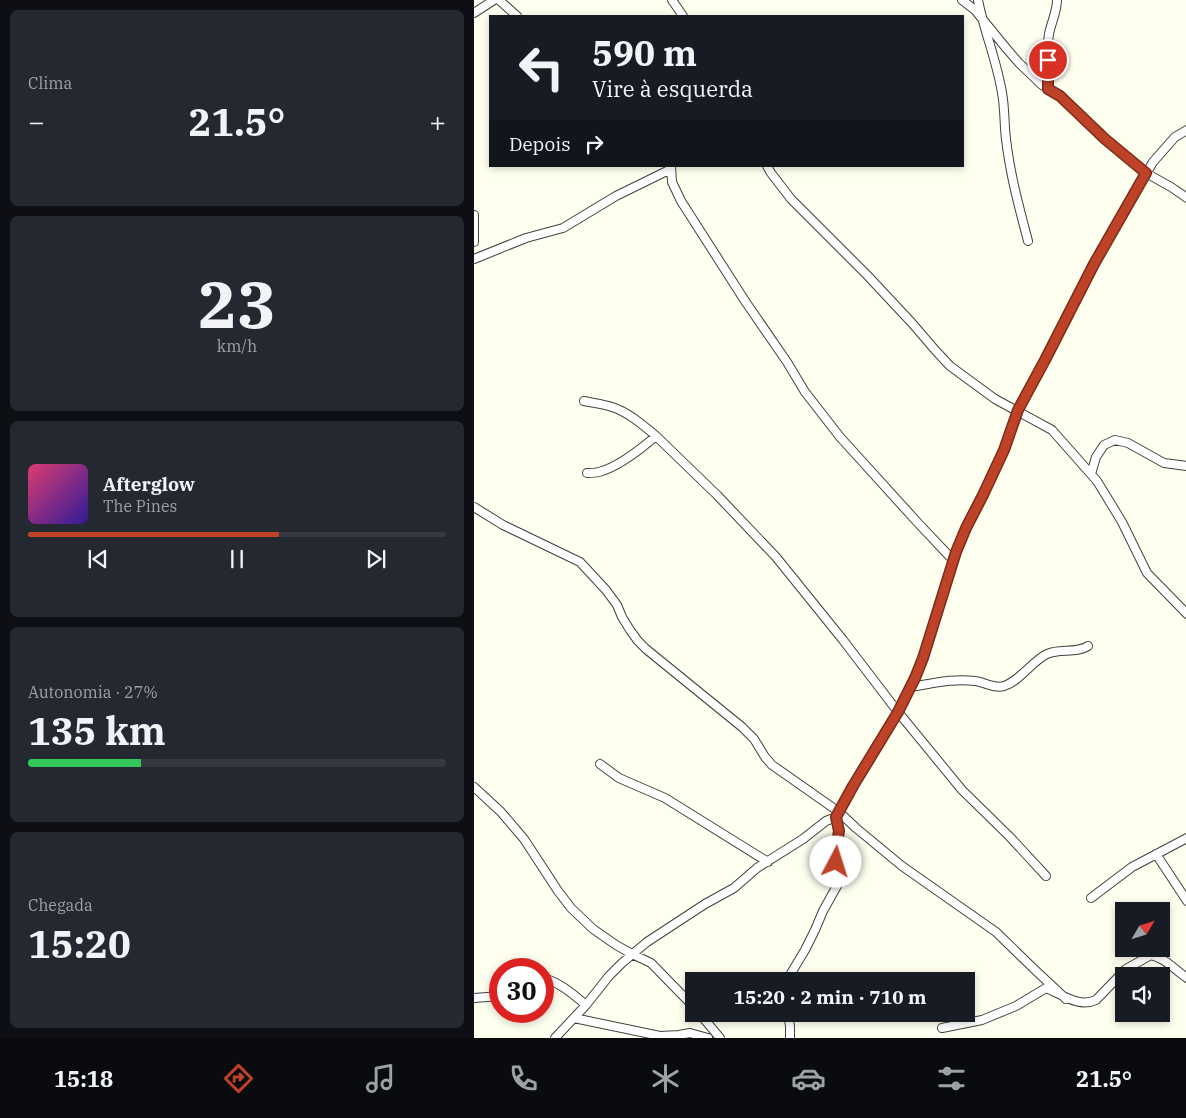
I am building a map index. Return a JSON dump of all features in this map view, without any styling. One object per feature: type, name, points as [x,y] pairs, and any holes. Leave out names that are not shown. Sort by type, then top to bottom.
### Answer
[{"type":"street","points":[[474,13],[494,0]]},
{"type":"street","points":[[499,0],[517,15]]},
{"type":"street","points":[[672,0],[682,15]]},
{"type":"street","points":[[962,0],[981,16],[1019,63],[1042,85],[1060,96],[1105,139],[1146,173],[1172,187],[1186,198]]},
{"type":"street","points":[[978,0],[1002,93],[1006,140],[1016,197],[1028,241]]},
{"type":"street","points":[[1048,89],[1049,34],[1057,0]]},
{"type":"street","points":[[555,1038],[586,1005],[609,976],[647,942],[705,904],[734,888],[758,868],[837,815],[898,712],[910,688],[923,658],[953,560],[966,528],[1004,450],[1018,410],[1094,264],[1146,173],[1168,145],[1186,130]]},
{"type":"street","points":[[474,259],[526,238],[562,228],[616,196],[671,167],[672,182],[682,200],[805,392],[840,437],[953,560]]},
{"type":"street","points":[[768,167],[791,199],[874,282],[950,366],[995,399],[1052,430],[1097,481],[1122,522],[1147,573],[1186,614]]},
{"type":"street","points":[[474,215],[474,242]]},
{"type":"street","points":[[584,401],[614,407],[630,416],[656,436],[718,496],[776,557],[962,790],[1046,876]]},
{"type":"street","points":[[587,473],[598,473],[612,467],[632,455],[656,436]]},
{"type":"street","points":[[1091,474],[1096,458],[1104,445],[1115,440],[1128,442],[1164,464],[1186,466]]},
{"type":"street","points":[[474,506],[503,525],[580,562],[606,590],[638,641],[742,727],[754,739],[765,758],[772,765],[902,866],[996,932],[1066,998]]},
{"type":"street","points":[[910,688],[961,680],[974,680],[1002,687],[1048,654],[1064,650],[1082,650],[1088,646]]},
{"type":"street","points":[[600,764],[619,778],[665,798],[768,862]]},
{"type":"street","points":[[474,787],[501,812],[524,839],[571,908],[593,929],[632,954],[651,963],[685,998]]},
{"type":"street","points":[[791,972],[805,950],[838,884],[836,873],[836,850],[839,831],[837,815]]},
{"type":"street","points":[[1091,898],[1132,868],[1186,838]]},
{"type":"street","points":[[1156,854],[1186,901]]},
{"type":"street","points":[[942,1028],[988,1018],[1016,1006],[1046,988],[1066,998],[1091,1003],[1126,969],[1150,955],[1158,956],[1165,960],[1186,978]]},
{"type":"street","points":[[554,982],[565,988],[586,1005]]},
{"type":"street","points":[[474,998],[489,997]]},
{"type":"street","points":[[574,1018],[660,1036],[690,1033],[708,1038]]},
{"type":"street","points":[[707,1022],[720,1038]]},
{"type":"street","points":[[789,1022],[790,1038]]},
{"type":"route","points":[[836,862],[839,831],[836,817],[838,812],[898,712],[915,678],[956,552],[1004,450],[1018,410],[1094,264],[1146,173],[1105,139],[1060,96],[1048,89],[1048,60]]}]
